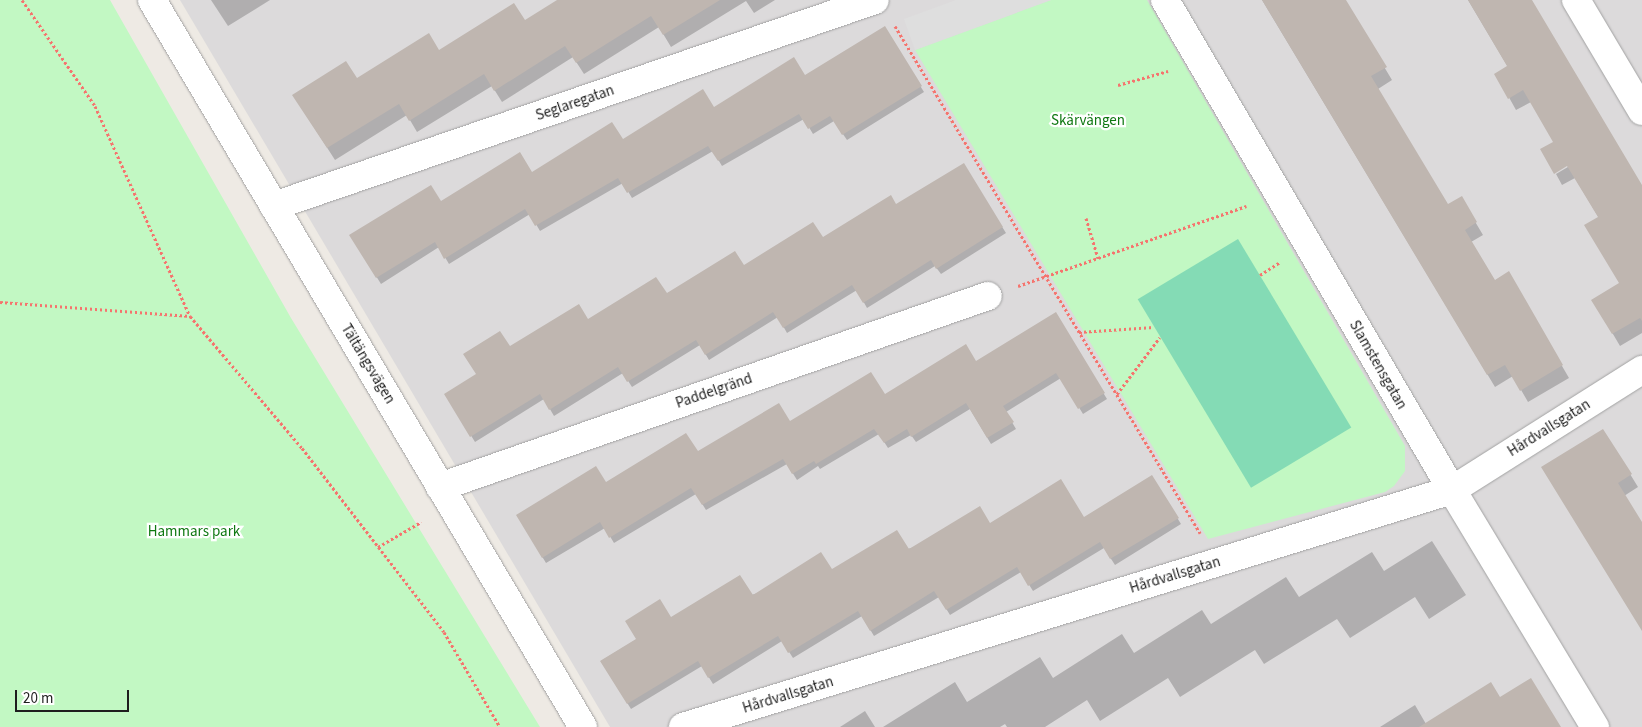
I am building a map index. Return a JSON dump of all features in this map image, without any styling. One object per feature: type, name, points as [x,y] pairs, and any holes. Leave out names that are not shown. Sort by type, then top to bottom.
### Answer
[{"type":"street","name":"Tältängsvägen","points":[[152,0],[583,727]]},
{"type":"street","name":"Slamstensgatan","points":[[1166,0],[1452,490],[1595,727]]},
{"type":"street","points":[[1576,0],[1642,112]]},
{"type":"street","name":"Seglaregatan","points":[[274,206],[882,8]]},
{"type":"street","name":"Paddelgränd","points":[[446,496],[988,296]]},
{"type":"street","name":"Hårdvallsgatan","points":[[683,727],[1452,490],[1642,370]]},
{"type":"path","points":[[22,0],[95,106],[190,316],[302,448],[444,632],[500,727]]},
{"type":"path","points":[[882,8],[1046,276],[1217,562]]},
{"type":"path","points":[[1118,85],[1201,62]]},
{"type":"path","points":[[988,296],[1279,194]]},
{"type":"path","points":[[1086,218],[1098,258]]},
{"type":"path","points":[[0,302],[190,316]]},
{"type":"path","points":[[1079,332],[1154,327]]},
{"type":"path","points":[[1117,394],[1160,337]]},
{"type":"path","points":[[378,547],[446,496]]},
{"type":"shaded area","points":[[180,0],[1642,0],[1642,727],[610,727]]},
{"type":"shaded area","points":[[956,0],[1051,0],[915,50],[904,19]]},
{"type":"green space","name":"Hammars park","points":[[0,0],[110,0],[291,318],[540,727],[0,727]]},
{"type":"green space","name":"Skärvängen","points":[[1051,0],[1147,0],[1405,446],[1405,471],[1394,486],[1385,492],[1208,539],[915,50]]},
{"type":"green space","points":[[1238,239],[1351,428],[1251,488],[1138,299]]},
{"type":"building","points":[[557,0],[720,0],[663,35],[651,16],[576,63],[565,46],[494,91],[484,74],[409,121],[399,104],[327,148],[292,95],[346,61],[357,78],[429,33],[439,50],[514,3],[525,20]]},
{"type":"building","points":[[1262,0],[1346,0],[1387,67],[1371,76],[1448,204],[1462,196],[1477,222],[1465,230],[1495,280],[1509,271],[1563,365],[1520,391],[1505,365],[1487,375]]},
{"type":"building","points":[[1468,0],[1532,0],[1642,185],[1642,321],[1640,318],[1612,334],[1591,300],[1619,283],[1584,225],[1598,217],[1567,166],[1554,174],[1540,149],[1553,142],[1523,90],[1508,99],[1494,74],[1507,66]]},
{"type":"building","points":[[885,26],[922,86],[842,135],[830,116],[808,129],[799,114],[718,161],[708,146],[627,193],[618,178],[535,226],[525,209],[444,259],[435,242],[376,278],[349,235],[431,185],[441,201],[520,152],[532,172],[612,122],[623,139],[703,89],[714,107],[794,57],[805,75]]},
{"type":"building","points":[[964,163],[1003,227],[936,269],[931,260],[863,303],[852,285],[783,328],[773,312],[705,355],[696,340],[627,382],[618,367],[549,410],[540,394],[470,437],[444,394],[476,374],[463,354],[500,331],[510,346],[579,304],[588,319],[656,277],[667,293],[735,251],[744,265],[813,222],[823,237],[891,195],[896,204]]},
{"type":"building","points":[[1056,312],[1105,393],[1078,409],[1056,373],[1003,406],[1014,422],[987,438],[966,403],[911,437],[907,429],[884,443],[874,429],[816,464],[814,461],[792,474],[783,459],[702,505],[691,488],[609,538],[600,522],[542,558],[516,515],[596,466],[606,482],[686,433],[698,451],[779,403],[790,421],[871,372],[885,394],[966,344],[976,361]]},
{"type":"building","points":[[1603,429],[1632,474],[1618,483],[1642,522],[1642,631],[1541,467]]},
{"type":"building","points":[[1152,475],[1179,518],[1110,559],[1100,542],[1028,586],[1017,567],[946,610],[934,591],[870,631],[858,611],[788,653],[778,636],[708,678],[698,661],[627,704],[600,661],[636,639],[625,621],[660,599],[671,617],[740,575],[753,595],[821,552],[832,569],[897,530],[909,549],[980,506],[990,523],[1061,479],[1084,517]]},
{"type":"building","points":[[1531,678],[1561,727],[1419,727],[1491,682],[1500,697]]}]
